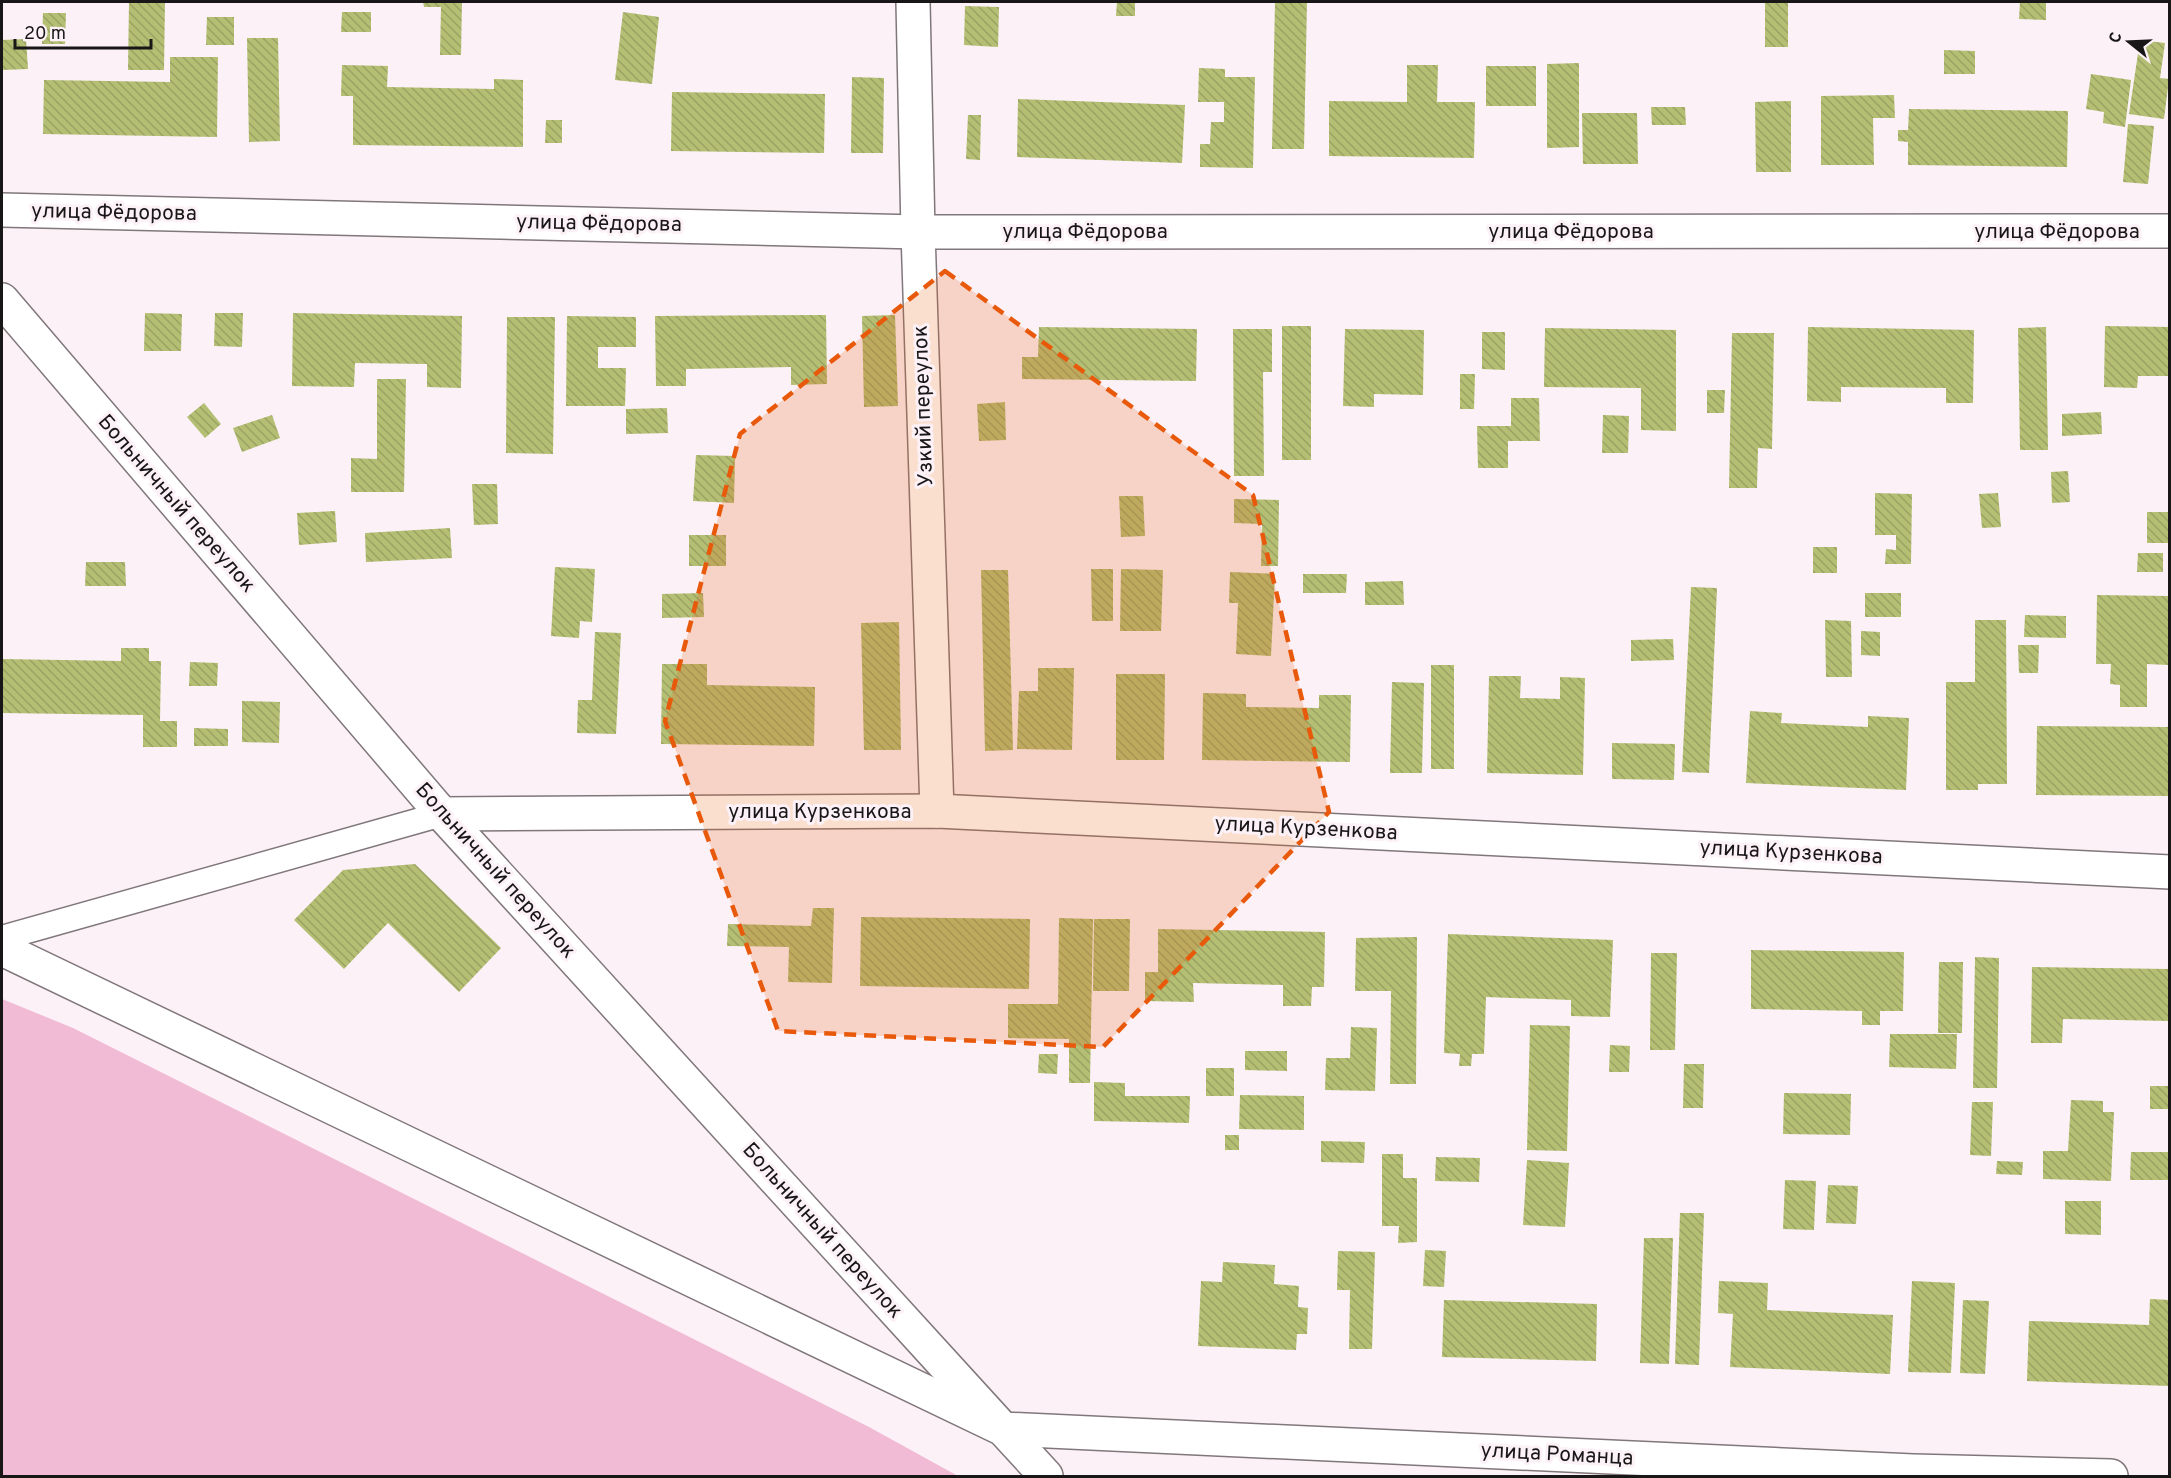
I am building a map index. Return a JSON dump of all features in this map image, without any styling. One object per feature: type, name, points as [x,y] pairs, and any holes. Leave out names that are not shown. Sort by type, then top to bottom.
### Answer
[{"type":"street","name":"Узкий переулок","points":[[913,2],[918,232],[937,811]]},
{"type":"street","name":"улица Фёдорова","points":[[2,210],[918,232],[2169,231]]},
{"type":"street","name":"Больничный переулок","points":[[2,300],[442,814],[1046,1476]]},
{"type":"street","name":"улица Курзенкова","points":[[442,814],[937,811],[2169,872]]},
{"type":"street","points":[[2,949],[1003,1429]]},
{"type":"street","name":"улица Романца","points":[[1003,1429],[1913,1472],[2111,1476]]},
{"type":"lane","points":[[2,938],[442,814]]},
{"type":"highlighted area","points":[[945,271],[1253,495],[1329,812],[1103,1047],[778,1031],[665,721],[740,434]]},
{"type":"shaded area","points":[[2,999],[73,1028],[869,1427],[958,1476],[2,1476]]},
{"type":"building","points":[[129,2],[165,2],[164,70],[128,70]]},
{"type":"building","points":[[423,2],[462,2],[461,55],[440,55],[441,7],[424,7]]},
{"type":"building","points":[[1117,2],[1135,2],[1135,16],[1116,16]]},
{"type":"building","points":[[1275,2],[1307,2],[1304,149],[1272,149]]},
{"type":"building","points":[[1765,2],[1788,2],[1788,47],[1765,47]]},
{"type":"building","points":[[2020,2],[2046,2],[2046,20],[2019,19]]},
{"type":"building","points":[[965,6],[999,7],[998,47],[964,45]]},
{"type":"building","points":[[342,12],[371,12],[371,32],[341,32]]},
{"type":"building","points":[[623,12],[659,17],[652,84],[615,80]]},
{"type":"building","points":[[43,13],[66,13],[65,44],[42,44]]},
{"type":"building","points":[[207,17],[234,17],[234,45],[206,45]]},
{"type":"building","points":[[247,38],[278,38],[280,141],[249,142]]},
{"type":"building","points":[[26,39],[28,69],[2,70],[2,40]]},
{"type":"building","points":[[2140,40],[2165,43],[2160,78],[2169,79],[2164,119],[2129,114]]},
{"type":"building","points":[[1944,50],[1975,51],[1975,74],[1944,74]]},
{"type":"building","points":[[170,57],[218,57],[217,137],[43,134],[44,80],[170,82]]},
{"type":"building","points":[[1579,63],[1579,147],[1547,148],[1547,64]]},
{"type":"building","points":[[342,65],[388,66],[387,87],[494,89],[494,79],[523,80],[523,147],[353,145],[353,96],[341,96]]},
{"type":"building","points":[[1407,65],[1438,65],[1437,102],[1475,102],[1474,158],[1329,156],[1329,101],[1407,102]]},
{"type":"building","points":[[1486,66],[1536,66],[1536,106],[1486,106]]},
{"type":"building","points":[[1199,68],[1225,69],[1225,77],[1255,77],[1253,168],[1200,167],[1200,144],[1210,144],[1211,122],[1224,122],[1224,102],[1198,102]]},
{"type":"building","points":[[2091,74],[2131,80],[2125,127],[2103,123],[2104,112],[2086,109]]},
{"type":"building","points":[[852,77],[884,78],[883,153],[851,153]]},
{"type":"building","points":[[672,92],[825,94],[824,153],[671,151]]},
{"type":"building","points":[[1894,95],[1895,118],[1873,118],[1874,165],[1821,165],[1821,96]]},
{"type":"building","points":[[1018,99],[1185,105],[1182,163],[1017,157]]},
{"type":"building","points":[[1791,101],[1791,172],[1756,172],[1755,102]]},
{"type":"building","points":[[1651,107],[1685,107],[1686,125],[1652,125]]},
{"type":"building","points":[[1909,109],[2068,111],[2067,167],[1908,165],[1908,142],[1898,141],[1898,130],[1908,130]]},
{"type":"building","points":[[1582,113],[1637,113],[1638,164],[1583,164]]},
{"type":"building","points":[[968,115],[981,115],[980,160],[966,159]]},
{"type":"building","points":[[546,120],[562,120],[562,143],[545,143]]},
{"type":"building","points":[[2128,124],[2154,126],[2148,184],[2123,182]]},
{"type":"building","points":[[145,313],[182,314],[181,351],[144,351]]},
{"type":"building","points":[[215,313],[243,313],[242,347],[214,346]]},
{"type":"building","points":[[293,313],[462,316],[461,388],[427,387],[427,364],[355,363],[354,387],[292,386]]},
{"type":"building","points":[[826,315],[827,384],[791,385],[791,367],[686,369],[686,386],[656,386],[655,316]]},
{"type":"building","points":[[895,315],[898,406],[864,407],[862,316]]},
{"type":"building","points":[[567,316],[636,317],[636,347],[598,347],[598,368],[626,368],[625,406],[566,406]]},
{"type":"building","points":[[507,317],[555,317],[553,454],[506,453]]},
{"type":"building","points":[[1282,326],[1311,326],[1311,460],[1282,460]]},
{"type":"building","points":[[2105,326],[2170,327],[2170,376],[2138,376],[2137,388],[2104,387]]},
{"type":"building","points":[[1039,327],[1197,329],[1196,381],[1022,379],[1022,357],[1038,357]]},
{"type":"building","points":[[1808,327],[1974,330],[1973,403],[1946,403],[1946,388],[1841,387],[1841,402],[1807,401]]},
{"type":"building","points":[[2046,327],[2048,450],[2020,450],[2018,328]]},
{"type":"building","points":[[1545,328],[1676,330],[1676,431],[1641,430],[1641,388],[1544,387]]},
{"type":"building","points":[[1233,329],[1272,329],[1272,372],[1263,372],[1264,476],[1234,476]]},
{"type":"building","points":[[1345,329],[1424,330],[1423,395],[1374,394],[1374,407],[1343,406]]},
{"type":"building","points":[[1482,332],[1505,332],[1505,370],[1482,369]]},
{"type":"building","points":[[1732,333],[1774,333],[1772,449],[1758,448],[1757,488],[1729,488]]},
{"type":"building","points":[[1460,374],[1475,374],[1474,409],[1460,409]]},
{"type":"building","points":[[377,379],[406,379],[404,492],[351,492],[351,458],[377,459]]},
{"type":"building","points":[[1707,390],[1725,390],[1724,413],[1707,413]]},
{"type":"building","points":[[1511,398],[1539,398],[1540,441],[1508,441],[1508,468],[1478,468],[1477,426],[1511,426]]},
{"type":"building","points":[[1005,402],[1006,440],[979,441],[977,404]]},
{"type":"building","points":[[204,403],[221,424],[205,438],[187,417]]},
{"type":"building","points":[[667,408],[668,433],[626,434],[626,409]]},
{"type":"building","points":[[2101,412],[2102,434],[2062,436],[2062,414]]},
{"type":"building","points":[[272,415],[280,438],[242,452],[233,428]]},
{"type":"building","points":[[1603,415],[1629,416],[1628,453],[1602,453]]},
{"type":"building","points":[[696,455],[735,456],[734,503],[693,501]]},
{"type":"building","points":[[2068,471],[2070,502],[2052,503],[2051,472]]},
{"type":"building","points":[[472,484],[497,484],[498,524],[474,525]]},
{"type":"building","points":[[1875,493],[1912,494],[1911,564],[1885,564],[1886,549],[1896,550],[1896,535],[1875,535]]},
{"type":"building","points":[[1998,493],[2001,527],[1982,528],[1979,494]]},
{"type":"building","points":[[1119,496],[1143,496],[1145,536],[1121,537]]},
{"type":"building","points":[[1234,499],[1279,500],[1278,566],[1261,566],[1262,524],[1234,523]]},
{"type":"building","points":[[335,511],[337,542],[299,545],[297,513]]},
{"type":"building","points":[[2147,512],[2170,512],[2170,543],[2147,543]]},
{"type":"building","points":[[450,528],[452,558],[366,562],[365,533]]},
{"type":"building","points":[[689,535],[726,535],[726,566],[689,566]]},
{"type":"building","points":[[1813,547],[1837,547],[1837,573],[1813,573]]},
{"type":"building","points":[[2138,553],[2163,553],[2163,572],[2137,572]]},
{"type":"building","points":[[86,562],[125,562],[126,586],[85,586]]},
{"type":"building","points":[[555,567],[595,569],[592,622],[580,621],[579,638],[551,636]]},
{"type":"building","points":[[1091,569],[1113,569],[1113,621],[1092,621]]},
{"type":"building","points":[[1121,569],[1163,570],[1161,631],[1120,631]]},
{"type":"building","points":[[981,570],[1008,570],[1013,750],[985,751]]},
{"type":"building","points":[[1230,572],[1275,574],[1271,656],[1236,654],[1238,603],[1229,603]]},
{"type":"building","points":[[1303,574],[1347,574],[1346,593],[1303,593]]},
{"type":"building","points":[[1403,581],[1404,605],[1365,605],[1365,582]]},
{"type":"building","points":[[1691,587],[1717,588],[1709,773],[1682,772]]},
{"type":"building","points":[[703,593],[704,617],[662,618],[662,594]]},
{"type":"building","points":[[1865,593],[1901,593],[1901,617],[1865,617]]},
{"type":"building","points":[[2097,595],[2168,596],[2168,665],[2147,664],[2147,707],[2120,707],[2120,685],[2110,684],[2111,664],[2096,664]]},
{"type":"building","points":[[2025,615],[2066,616],[2066,638],[2024,637]]},
{"type":"building","points":[[1825,620],[1851,621],[1852,677],[1826,677]]},
{"type":"building","points":[[1975,620],[2006,620],[2007,784],[1978,784],[1978,790],[1946,790],[1946,682],[1975,682]]},
{"type":"building","points":[[899,622],[901,750],[864,750],[861,623]]},
{"type":"building","points":[[1861,631],[1880,632],[1880,656],[1861,655]]},
{"type":"building","points":[[595,632],[621,633],[616,734],[577,733],[578,700],[592,700]]},
{"type":"building","points":[[1673,639],[1674,660],[1631,661],[1631,640]]},
{"type":"building","points":[[2018,645],[2039,645],[2038,673],[2019,673]]},
{"type":"building","points":[[121,648],[149,648],[149,661],[161,661],[160,721],[177,721],[177,747],[143,747],[143,715],[2,713],[2,659],[121,661]]},
{"type":"building","points":[[190,662],[218,663],[217,686],[189,686]]},
{"type":"building","points":[[662,664],[707,664],[707,685],[815,687],[814,746],[661,744]]},
{"type":"building","points":[[1431,665],[1454,665],[1454,769],[1431,769]]},
{"type":"building","points":[[1038,668],[1074,668],[1072,750],[1017,749],[1019,691],[1038,691]]},
{"type":"building","points":[[1116,674],[1165,674],[1164,760],[1116,760]]},
{"type":"building","points":[[1489,676],[1521,676],[1520,698],[1560,699],[1560,677],[1585,678],[1583,775],[1487,773]]},
{"type":"building","points":[[1392,682],[1424,683],[1422,773],[1390,773]]},
{"type":"building","points":[[1203,693],[1246,694],[1246,707],[1319,708],[1319,695],[1351,695],[1350,762],[1202,760]]},
{"type":"building","points":[[242,701],[280,702],[279,743],[242,742]]},
{"type":"building","points":[[1750,711],[1782,713],[1781,723],[1868,727],[1868,716],[1909,718],[1906,790],[1746,783]]},
{"type":"building","points":[[2037,726],[2170,727],[2170,796],[2036,795]]},
{"type":"building","points":[[194,728],[228,729],[228,746],[194,746]]},
{"type":"building","points":[[1612,743],[1675,744],[1674,780],[1612,779]]},
{"type":"building","points":[[415,864],[501,948],[459,992],[388,923],[344,969],[294,920],[343,870]]},
{"type":"building","points":[[813,908],[834,908],[832,983],[788,982],[789,947],[727,946],[728,924],[811,926]]},
{"type":"building","points":[[861,917],[1030,919],[1029,989],[860,986]]},
{"type":"building","points":[[1059,918],[1093,919],[1090,1083],[1069,1083],[1069,1039],[1008,1038],[1008,1004],[1058,1004]]},
{"type":"building","points":[[1094,919],[1130,919],[1129,991],[1093,991]]},
{"type":"building","points":[[1158,929],[1325,932],[1324,987],[1312,987],[1311,1006],[1283,1006],[1283,985],[1193,983],[1194,1002],[1145,1001],[1145,972],[1158,972]]},
{"type":"building","points":[[1448,934],[1613,940],[1610,1017],[1571,1016],[1571,1000],[1486,997],[1484,1054],[1472,1054],[1471,1066],[1459,1066],[1460,1054],[1444,1053]]},
{"type":"building","points":[[1417,937],[1416,1084],[1390,1084],[1391,991],[1355,991],[1356,938]]},
{"type":"building","points":[[1751,950],[1904,952],[1903,1011],[1880,1011],[1880,1025],[1862,1025],[1862,1011],[1751,1009]]},
{"type":"building","points":[[1651,953],[1677,953],[1675,1050],[1650,1050]]},
{"type":"building","points":[[1975,957],[1999,958],[1997,1088],[1973,1088]]},
{"type":"building","points":[[1939,962],[1963,962],[1962,1033],[1938,1033]]},
{"type":"building","points":[[2032,967],[2170,969],[2170,1021],[2063,1019],[2062,1043],[2031,1043]]},
{"type":"building","points":[[1530,1025],[1570,1026],[1567,1151],[1527,1150]]},
{"type":"building","points":[[1351,1027],[1377,1028],[1375,1091],[1325,1090],[1326,1058],[1350,1058]]},
{"type":"building","points":[[1890,1034],[1957,1034],[1956,1069],[1889,1067]]},
{"type":"building","points":[[1610,1045],[1630,1046],[1629,1072],[1609,1072]]},
{"type":"building","points":[[1245,1051],[1287,1051],[1287,1071],[1245,1070]]},
{"type":"building","points":[[1039,1054],[1058,1054],[1057,1074],[1038,1073]]},
{"type":"building","points":[[1684,1064],[1704,1064],[1703,1108],[1683,1108]]},
{"type":"building","points":[[1206,1068],[1234,1068],[1234,1096],[1206,1096]]},
{"type":"building","points":[[1094,1082],[1125,1083],[1125,1096],[1190,1096],[1189,1123],[1094,1121]]},
{"type":"building","points":[[2150,1086],[2170,1086],[2170,1109],[2150,1109]]},
{"type":"building","points":[[1784,1093],[1851,1094],[1850,1135],[1783,1134]]},
{"type":"building","points":[[1240,1095],[1304,1096],[1304,1130],[1239,1129]]},
{"type":"building","points":[[2071,1100],[2103,1101],[2103,1112],[2114,1112],[2111,1181],[2043,1179],[2043,1151],[2068,1151]]},
{"type":"building","points":[[1972,1102],[1993,1102],[1991,1156],[1970,1155]]},
{"type":"building","points":[[1225,1135],[1239,1135],[1239,1150],[1225,1150]]},
{"type":"building","points":[[1321,1141],[1365,1142],[1364,1163],[1321,1162]]},
{"type":"building","points":[[2131,1152],[2170,1152],[2169,1180],[2130,1180]]},
{"type":"building","points":[[1382,1154],[1403,1154],[1403,1178],[1417,1178],[1417,1242],[1398,1243],[1399,1226],[1382,1226]]},
{"type":"building","points":[[1436,1157],[1480,1158],[1479,1182],[1435,1181]]},
{"type":"building","points":[[1527,1160],[1569,1163],[1565,1227],[1523,1225]]},
{"type":"building","points":[[1997,1161],[2023,1162],[2022,1175],[1996,1174]]},
{"type":"building","points":[[1785,1180],[1816,1181],[1814,1230],[1783,1229]]},
{"type":"building","points":[[1828,1185],[1858,1186],[1856,1224],[1826,1223]]},
{"type":"building","points":[[2065,1201],[2101,1201],[2101,1235],[2065,1234]]},
{"type":"building","points":[[1680,1213],[1704,1213],[1699,1365],[1675,1364]]},
{"type":"building","points":[[1644,1238],[1673,1238],[1669,1364],[1640,1363]]},
{"type":"building","points":[[1425,1250],[1446,1251],[1444,1287],[1423,1286]]},
{"type":"building","points":[[1338,1251],[1375,1252],[1372,1349],[1349,1349],[1350,1290],[1337,1290]]},
{"type":"building","points":[[1223,1262],[1275,1265],[1274,1284],[1299,1286],[1298,1307],[1308,1308],[1307,1334],[1297,1334],[1296,1350],[1198,1346],[1201,1281],[1222,1282]]},
{"type":"building","points":[[1719,1281],[1768,1283],[1767,1310],[1893,1315],[1890,1374],[1730,1367],[1733,1314],[1718,1313]]},
{"type":"building","points":[[1912,1281],[1955,1283],[1951,1373],[1908,1372]]},
{"type":"building","points":[[2150,1299],[2170,1300],[2170,1386],[2027,1381],[2029,1321],[2149,1325]]},
{"type":"building","points":[[1444,1300],[1597,1304],[1596,1361],[1442,1357]]},
{"type":"building","points":[[1963,1300],[1989,1301],[1985,1374],[1960,1373]]}]
